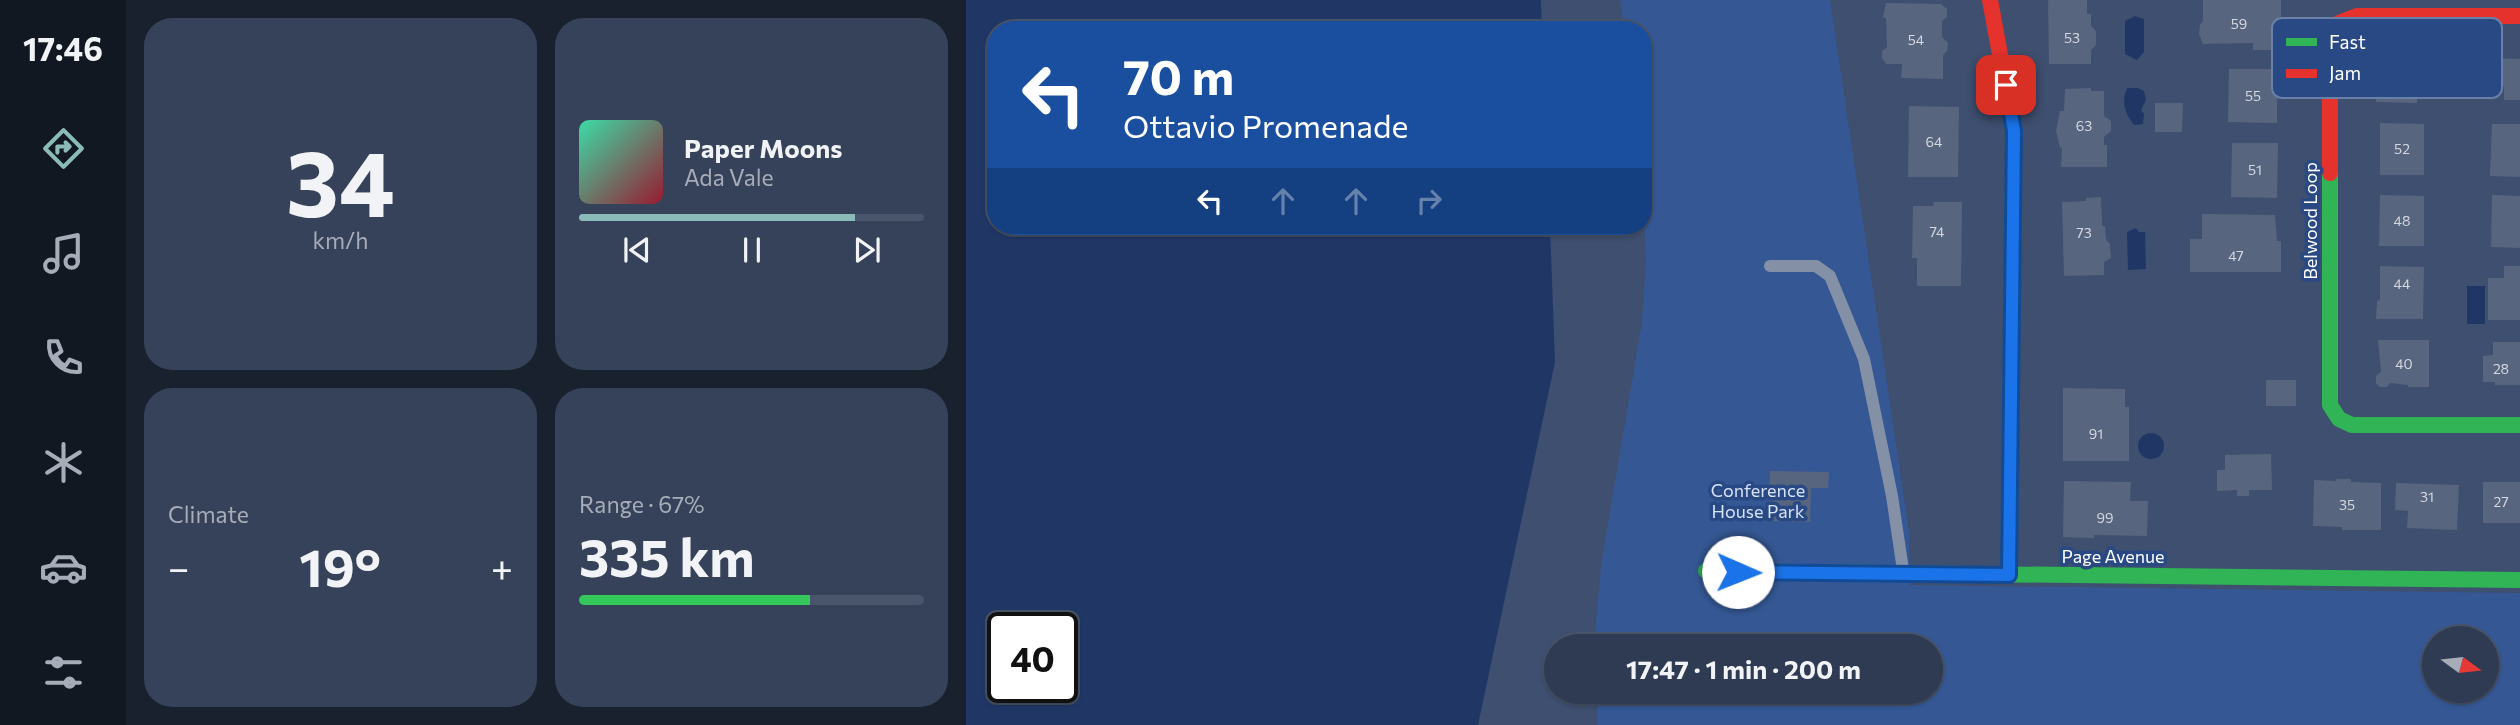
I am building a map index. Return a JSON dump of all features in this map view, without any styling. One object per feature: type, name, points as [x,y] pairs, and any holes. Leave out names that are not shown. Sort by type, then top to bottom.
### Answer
[{"type":"street","points":[[1990,0],[2014,131],[2009,575]]},
{"type":"street","name":"Belwood Loop","points":[[2352,18],[2520,16]]},
{"type":"street","name":"Belwood Loop","points":[[2330,98],[2330,405],[2339,419],[2352,425],[2520,425]]},
{"type":"street","name":"Page Avenue","points":[[1706,571],[2520,580]]},
{"type":"lane","points":[[1770,265],[1816,266],[1830,276],[1864,359],[1892,495],[1904,574]]},
{"type":"green space","name":"Conference House Park","points":[[1620,0],[1830,0],[1909,532],[1909,585],[2520,593],[2520,725],[1597,725],[1598,704],[1943,704],[1943,634],[1595,634],[1601,566],[1642,322],[1645,235],[1652,235],[1652,21],[1624,21]]},
{"type":"shaded area","points":[[966,0],[1541,0],[1542,21],[987,21],[987,235],[1550,235],[1555,362],[1478,725],[966,725]]},
{"type":"shaded area","points":[[2135,16],[2144,19],[2144,52],[2137,60],[2125,54],[2125,21]]},
{"type":"shaded area","points":[[2127,88],[2144,91],[2146,100],[2141,110],[2144,114],[2143,124],[2134,125],[2128,117],[2124,103]]},
{"type":"shaded area","points":[[2136,228],[2139,232],[2145,232],[2146,269],[2128,270],[2127,232]]},
{"type":"shaded area","points":[[2467,286],[2485,286],[2485,324],[2467,324]]},
{"type":"shaded area","points":[[2151,433],[2161,436],[2164,446],[2161,456],[2151,459],[2141,456],[2138,446],[2141,436]]},
{"type":"building","points":[[2048,0],[2087,0],[2087,14],[2091,14],[2091,26],[2096,31],[2091,64],[2049,64]]},
{"type":"building","points":[[2203,0],[2281,0],[2281,18],[2272,18],[2272,50],[2253,50],[2253,43],[2203,44],[2199,34],[2203,21]]},
{"type":"building","points":[[1886,3],[1941,4],[1947,9],[1947,17],[1942,21],[1942,37],[1948,43],[1947,51],[1943,55],[1943,79],[1901,78],[1902,64],[1886,64],[1882,51],[1887,47],[1886,18],[1883,17]]},
{"type":"building","points":[[2502,59],[2520,59],[2520,100],[2504,100]]},
{"type":"building","points":[[2229,69],[2272,69],[2272,98],[2277,98],[2277,123],[2228,122]]},
{"type":"building","points":[[2091,88],[2091,91],[2104,91],[2104,116],[2111,121],[2111,131],[2104,137],[2104,145],[2107,145],[2107,167],[2061,167],[2062,147],[2060,148],[2056,131],[2060,111],[2064,111],[2065,89]]},
{"type":"building","points":[[2376,98],[2417,98],[2417,103],[2376,102]]},
{"type":"building","points":[[2155,103],[2183,103],[2182,132],[2155,132]]},
{"type":"building","points":[[1909,106],[1959,107],[1958,177],[1908,177]]},
{"type":"building","points":[[2380,123],[2424,124],[2424,175],[2380,175]]},
{"type":"building","points":[[2492,124],[2520,124],[2520,177],[2490,176]]},
{"type":"building","points":[[2232,143],[2278,143],[2277,198],[2231,197]]},
{"type":"building","points":[[2380,195],[2424,196],[2424,246],[2379,246]]},
{"type":"building","points":[[2492,195],[2520,196],[2520,248],[2491,247]]},
{"type":"building","points":[[2101,197],[2102,226],[2105,226],[2111,258],[2104,262],[2104,275],[2064,276],[2062,202]]},
{"type":"building","points":[[1933,202],[1962,202],[1961,286],[1917,286],[1917,258],[1912,258],[1913,206],[1934,206]]},
{"type":"building","points":[[2202,214],[2275,215],[2277,241],[2281,241],[2281,272],[2190,272],[2190,239],[2202,239]]},
{"type":"building","points":[[2380,266],[2424,267],[2423,319],[2376,319],[2377,301],[2380,300]]},
{"type":"building","points":[[2504,266],[2520,266],[2520,320],[2488,320],[2488,278],[2504,278]]},
{"type":"building","points":[[2378,340],[2429,340],[2429,387],[2408,387],[2390,383],[2387,387],[2380,387],[2376,383],[2376,376],[2381,372]]},
{"type":"building","points":[[2493,342],[2520,342],[2520,385],[2483,382],[2483,356],[2493,355]]},
{"type":"building","points":[[2266,380],[2296,380],[2296,406],[2266,406]]},
{"type":"building","points":[[2063,388],[2125,389],[2125,407],[2129,407],[2129,461],[2063,461]]},
{"type":"building","points":[[2271,454],[2272,490],[2249,490],[2249,496],[2237,496],[2237,490],[2217,491],[2217,470],[2225,470],[2225,455]]},
{"type":"building","points":[[1770,471],[1829,472],[1828,488],[1811,488],[1810,522],[1769,521]]},
{"type":"building","points":[[2314,480],[2381,483],[2381,530],[2342,530],[2342,527],[2313,526]]},
{"type":"building","points":[[2064,481],[2131,482],[2130,501],[2148,501],[2147,536],[2063,537]]},
{"type":"building","points":[[2483,482],[2520,482],[2520,523],[2483,523]]},
{"type":"building","points":[[2396,483],[2459,485],[2457,530],[2407,528],[2408,511],[2395,510]]},
{"type":"traffic: fast","points":[[2330,173],[2330,405],[2339,419],[2352,425],[2520,425]]},
{"type":"traffic: fast","points":[[2009,575],[2013,177]]},
{"type":"traffic: fast","points":[[1706,571],[2520,580]]},
{"type":"traffic: jam","points":[[1990,0],[2014,131],[2013,177]]},
{"type":"traffic: jam","points":[[2352,18],[2520,16]]},
{"type":"traffic: jam","points":[[2330,98],[2330,173]]},
{"type":"route","points":[[1738,572],[2009,575],[2014,131],[2006,85]]}]
